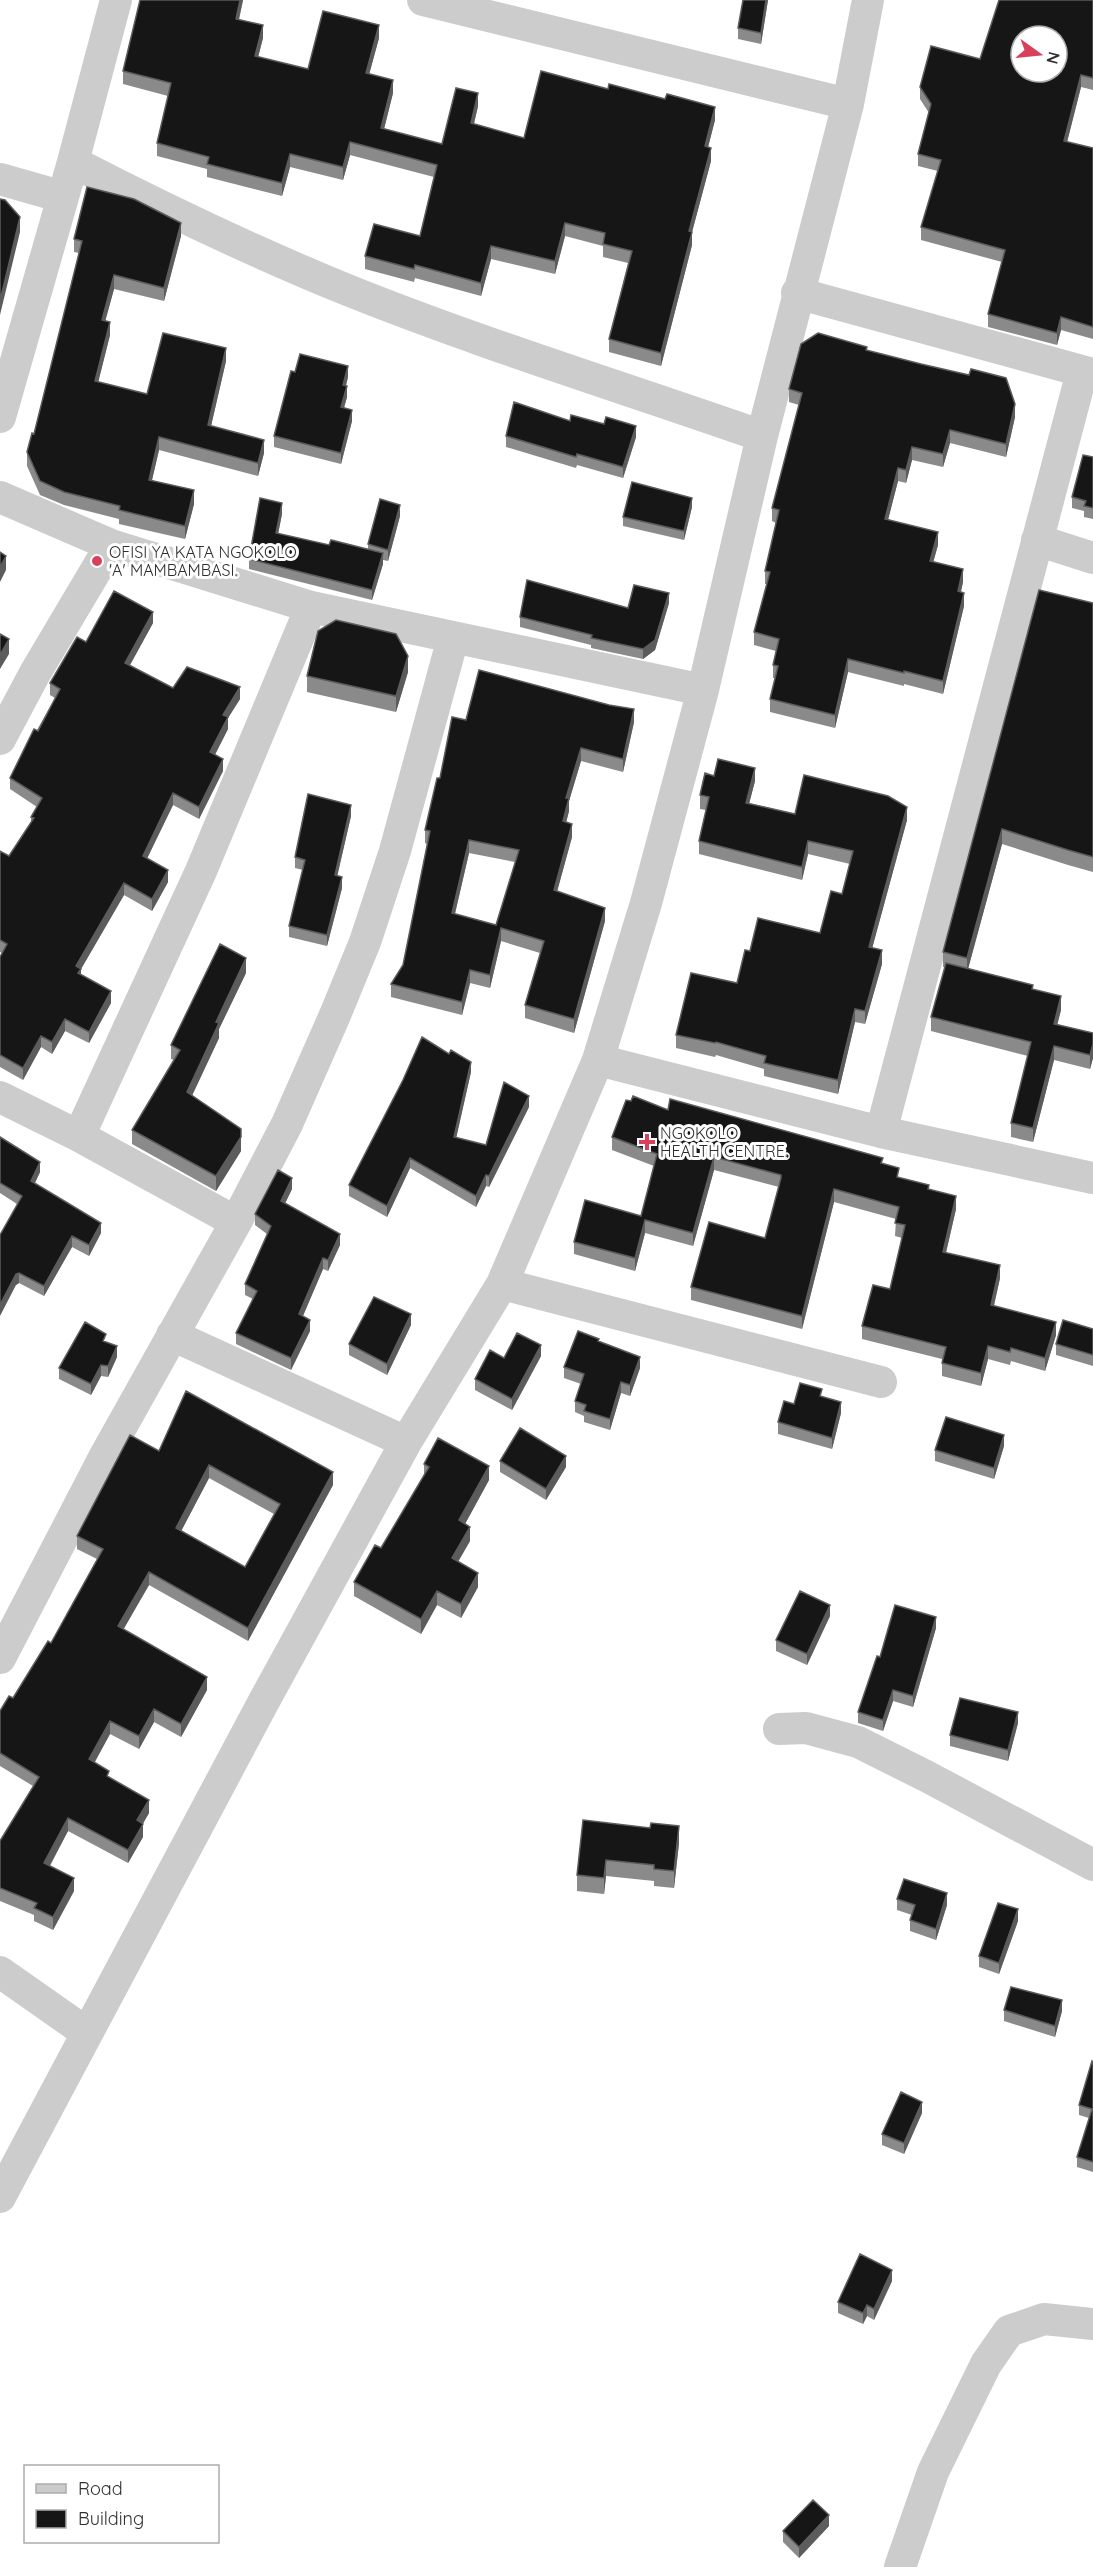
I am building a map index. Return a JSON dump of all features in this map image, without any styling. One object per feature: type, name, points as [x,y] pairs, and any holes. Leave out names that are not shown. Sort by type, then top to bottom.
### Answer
[{"type":"street","points":[[0,417],[74,162],[116,0]]},
{"type":"street","points":[[423,0],[848,104]]},
{"type":"street","points":[[0,2197],[264,1701],[406,1442],[502,1284],[598,1060],[646,903],[703,690],[797,293],[848,104],[868,0]]},
{"type":"street","points":[[74,162],[150,202],[349,291],[459,332],[762,436]]},
{"type":"street","points":[[0,179],[63,197]]},
{"type":"street","points":[[797,293],[1088,373],[1037,540],[881,1132]]},
{"type":"street","points":[[0,497],[111,546],[310,607],[703,690]]},
{"type":"street","points":[[1037,540],[1093,558]]},
{"type":"street","points":[[0,739],[35,673],[111,546]]},
{"type":"street","points":[[79,1136],[201,872],[310,607]]},
{"type":"street","points":[[0,1658],[106,1454],[236,1222],[287,1124],[365,942],[395,852],[453,638]]},
{"type":"street","points":[[598,1060],[881,1132],[1093,1178]]},
{"type":"street","points":[[0,1097],[79,1136],[236,1222]]},
{"type":"street","points":[[502,1284],[881,1382]]},
{"type":"street","points":[[172,1335],[406,1442]]},
{"type":"street","points":[[779,1729],[806,1728],[858,1742],[1093,1865]]},
{"type":"street","points":[[0,1972],[87,2033]]},
{"type":"street","points":[[900,2567],[933,2472],[986,2364],[1009,2331],[1044,2319],[1093,2324]]},
{"type":"building","points":[[140,0],[240,0],[236,19],[263,25],[255,56],[308,69],[323,11],[379,25],[366,73],[393,80],[381,128],[442,144],[456,88],[478,93],[471,123],[524,138],[541,71],[608,89],[609,84],[665,99],[667,94],[715,107],[705,146],[711,148],[661,353],[609,339],[632,251],[603,244],[605,233],[565,223],[555,261],[491,246],[481,283],[415,265],[414,269],[365,256],[374,224],[420,236],[437,165],[350,142],[343,167],[290,154],[282,183],[207,164],[209,157],[157,143],[171,83],[123,71]]},
{"type":"building","points":[[743,0],[766,0],[761,33],[738,28]]},
{"type":"building","points":[[999,0],[1093,0],[1093,78],[1081,75],[1064,141],[1093,148],[1093,327],[1061,317],[1057,333],[988,314],[1005,250],[921,227],[941,160],[918,154],[931,104],[920,87],[931,46],[980,59]]},
{"type":"building","points":[[87,187],[134,199],[181,223],[164,288],[114,275],[102,320],[110,322],[95,381],[147,394],[163,333],[226,348],[208,425],[264,440],[258,463],[159,437],[149,480],[194,490],[185,526],[119,510],[120,506],[64,492],[40,481],[27,452],[32,433],[34,434],[82,241],[74,239]]},
{"type":"building","points":[[0,199],[5,200],[20,217],[0,301]]},
{"type":"building","points":[[818,333],[867,347],[866,350],[921,364],[969,375],[971,369],[1006,378],[1015,404],[1006,444],[950,430],[943,454],[912,447],[906,470],[898,468],[885,519],[938,532],[930,561],[963,569],[958,591],[964,593],[943,681],[848,659],[835,715],[770,699],[778,666],[773,665],[779,639],[754,632],[770,572],[765,571],[779,510],[772,508],[802,393],[789,389],[801,344]]},
{"type":"building","points":[[300,354],[348,366],[343,385],[347,386],[341,407],[352,410],[341,453],[274,436],[291,371],[295,372]]},
{"type":"building","points":[[514,402],[570,421],[571,415],[604,424],[606,417],[636,426],[623,467],[577,454],[576,457],[506,436]]},
{"type":"building","points":[[1083,455],[1093,457],[1093,508],[1084,506],[1086,501],[1072,497]]},
{"type":"building","points":[[632,482],[692,498],[684,531],[623,517]]},
{"type":"building","points":[[260,498],[282,503],[276,533],[329,545],[331,540],[383,553],[372,590],[249,559]]},
{"type":"building","points":[[380,499],[400,505],[388,550],[368,544]]},
{"type":"building","points":[[0,552],[6,556],[0,567]]},
{"type":"building","points":[[527,580],[628,608],[634,585],[669,593],[655,640],[643,649],[591,638],[592,635],[520,617]]},
{"type":"building","points":[[1039,590],[1093,603],[1093,857],[1002,829],[967,958],[943,952]]},
{"type":"building","points":[[114,591],[153,612],[125,663],[173,688],[187,667],[240,687],[223,715],[228,717],[210,752],[223,759],[199,807],[173,793],[143,856],[168,870],[152,899],[124,883],[76,966],[81,969],[78,973],[111,991],[89,1032],[65,1019],[52,1042],[41,1036],[23,1068],[0,1055],[0,957],[7,944],[0,940],[0,851],[9,856],[34,818],[31,817],[42,798],[10,778],[34,729],[38,731],[60,689],[50,683],[77,637],[86,642]]},
{"type":"building","points":[[336,620],[396,634],[408,656],[396,696],[307,676],[318,631]]},
{"type":"building","points":[[0,634],[9,639],[0,655]]},
{"type":"building","points":[[479,670],[609,705],[634,709],[623,759],[581,748],[566,798],[569,798],[563,821],[572,824],[554,890],[605,908],[574,1019],[525,1005],[544,941],[501,928],[490,975],[470,970],[462,1002],[391,984],[403,965],[430,831],[425,830],[437,778],[440,778],[452,717],[466,720]],"holes":[[[469,840],[519,850],[496,925],[452,913]]]},
{"type":"building","points":[[718,759],[755,768],[746,803],[795,814],[804,775],[888,796],[907,807],[869,947],[882,950],[865,1011],[855,1009],[838,1080],[764,1063],[766,1056],[716,1042],[676,1035],[691,973],[737,983],[745,950],[750,951],[758,918],[820,933],[831,891],[842,894],[853,851],[808,841],[802,867],[699,841],[709,797],[700,795],[705,773],[714,776]]},
{"type":"building","points":[[308,794],[351,805],[335,875],[342,877],[327,935],[289,926],[305,860],[295,857]]},
{"type":"building","points":[[220,944],[246,958],[187,1092],[241,1129],[241,1137],[216,1176],[132,1130],[180,1050],[171,1045]]},
{"type":"building","points":[[946,963],[1033,985],[1032,989],[1061,996],[1054,1024],[1093,1033],[1090,1055],[1054,1046],[1033,1128],[1011,1123],[1031,1042],[931,1017]]},
{"type":"building","points":[[422,1037],[449,1054],[451,1050],[471,1062],[454,1137],[486,1145],[504,1082],[529,1096],[489,1176],[486,1175],[476,1196],[410,1158],[387,1206],[349,1185],[403,1080]]},
{"type":"building","points":[[633,1096],[668,1110],[670,1099],[883,1158],[881,1163],[899,1168],[897,1177],[929,1185],[928,1189],[956,1196],[943,1252],[1000,1265],[991,1305],[1056,1322],[1045,1358],[1011,1348],[1010,1352],[988,1346],[981,1373],[942,1363],[946,1347],[862,1326],[873,1285],[890,1289],[905,1225],[895,1223],[899,1207],[834,1189],[802,1316],[691,1287],[709,1222],[765,1238],[781,1178],[781,1175],[714,1157],[693,1233],[645,1220],[635,1258],[574,1242],[585,1200],[641,1216],[657,1154],[612,1137],[626,1100],[631,1101]]},
{"type":"building","points":[[0,1137],[40,1162],[31,1181],[101,1223],[89,1245],[72,1236],[44,1286],[19,1273],[16,1274],[0,1305],[0,1235],[22,1196],[0,1183]]},
{"type":"building","points":[[278,1170],[292,1178],[281,1201],[340,1234],[328,1260],[323,1258],[299,1314],[310,1320],[291,1358],[236,1333],[257,1291],[245,1284],[271,1226],[255,1214]]},
{"type":"building","points":[[374,1297],[411,1314],[387,1364],[349,1344]]},
{"type":"building","points":[[1063,1320],[1093,1329],[1093,1355],[1056,1344]]},
{"type":"building","points":[[85,1322],[106,1334],[103,1341],[117,1346],[108,1366],[101,1365],[91,1384],[59,1368]]},
{"type":"building","points":[[578,1331],[640,1357],[630,1385],[621,1382],[610,1419],[584,1411],[586,1405],[575,1401],[584,1374],[564,1367]]},
{"type":"building","points":[[517,1333],[541,1345],[512,1399],[475,1379],[490,1350],[504,1358]]},
{"type":"building","points":[[800,1383],[822,1389],[820,1396],[841,1402],[832,1438],[778,1422],[784,1401],[794,1404]]},
{"type":"building","points":[[186,1391],[333,1472],[248,1628],[149,1572],[118,1626],[207,1677],[181,1724],[154,1709],[139,1736],[110,1721],[89,1759],[109,1771],[107,1776],[149,1800],[137,1820],[143,1824],[128,1850],[68,1818],[44,1863],[74,1878],[53,1917],[34,1908],[37,1903],[0,1888],[0,1841],[39,1777],[0,1753],[0,1711],[9,1696],[13,1698],[48,1641],[51,1643],[103,1549],[77,1536],[130,1435],[159,1451]],"holes":[[[209,1465],[280,1504],[245,1567],[176,1528]]]},
{"type":"building","points":[[946,1417],[1004,1435],[994,1468],[935,1450]]},
{"type":"building","points":[[520,1428],[566,1456],[546,1489],[500,1461]]},
{"type":"building","points":[[438,1438],[489,1466],[459,1520],[470,1527],[452,1558],[478,1573],[461,1604],[437,1591],[421,1619],[354,1582],[375,1545],[381,1548],[429,1467],[424,1464]]},
{"type":"building","points":[[800,1591],[830,1605],[807,1654],[776,1640]]},
{"type":"building","points":[[895,1605],[936,1617],[913,1696],[893,1690],[883,1720],[858,1712],[877,1656],[880,1657]]},
{"type":"building","points":[[960,1698],[1018,1712],[1008,1750],[950,1735]]},
{"type":"building","points":[[583,1820],[650,1828],[651,1823],[679,1826],[674,1871],[654,1869],[654,1865],[606,1860],[604,1878],[577,1875]]},
{"type":"building","points":[[904,1879],[947,1893],[936,1929],[910,1920],[915,1905],[897,1899]]},
{"type":"building","points":[[998,1903],[1018,1909],[999,1963],[979,1956]]},
{"type":"building","points":[[1011,1987],[1062,2000],[1055,2026],[1004,2010]]},
{"type":"building","points":[[1092,2061],[1093,2162],[1077,2157],[1092,2109],[1079,2105]]},
{"type":"building","points":[[901,2092],[922,2102],[904,2143],[882,2134]]},
{"type":"building","points":[[860,2254],[892,2270],[874,2309],[867,2305],[863,2313],[838,2302]]},
{"type":"building","points":[[813,2500],[829,2515],[799,2547],[783,2531]]},
{"type":"place","name":"OFISI YA KATA NGOKOLO 'A' MAMBAMBASI.","points":[[97,561]]},
{"type":"place","name":"NGOKOLO HEALTH CENTRE.","points":[[647,1142]]}]
